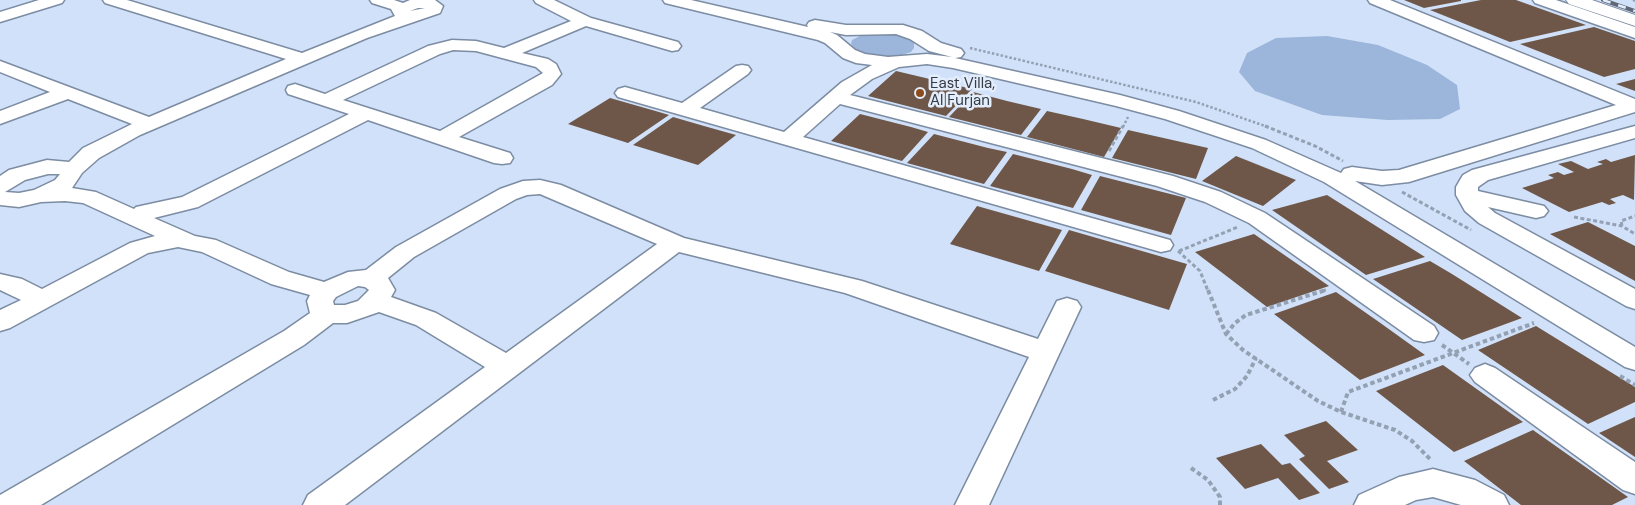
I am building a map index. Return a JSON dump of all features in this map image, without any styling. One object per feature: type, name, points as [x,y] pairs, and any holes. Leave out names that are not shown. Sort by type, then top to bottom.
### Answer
[{"type":"main road","points":[[1575,0],[1635,21]]},
{"type":"main road","points":[[1618,0],[1635,6]]},
{"type":"street","points":[[0,17],[56,0]]},
{"type":"street","points":[[111,0],[303,59]]},
{"type":"street","points":[[134,7],[156,0]]},
{"type":"street","points":[[378,0],[397,6],[418,5]]},
{"type":"street","points":[[542,0],[584,21],[672,46]]},
{"type":"street","points":[[671,0],[824,36],[855,57],[870,61],[945,61],[1120,101],[1172,115],[1259,144],[1332,177],[1635,360]]},
{"type":"street","points":[[698,0],[834,29],[897,29],[952,52],[1132,93],[1224,119],[1362,175],[1404,198],[1635,340]]},
{"type":"street","points":[[1376,0],[1635,109]]},
{"type":"street","points":[[1542,0],[1635,33]]},
{"type":"street","points":[[0,186],[17,175],[47,167],[361,34],[418,5]]},
{"type":"street","points":[[506,54],[584,21]]},
{"type":"street","points":[[842,92],[850,64],[841,44],[846,36],[857,31],[874,28]]},
{"type":"street","points":[[788,138],[842,92],[870,72],[903,60],[923,50],[924,47],[921,40]]},
{"type":"street","points":[[327,100],[439,48],[471,45],[547,65],[550,68],[552,74],[545,80],[443,138]]},
{"type":"street","points":[[0,66],[68,92],[142,127]]},
{"type":"street","points":[[686,109],[742,70]]},
{"type":"street","points":[[295,90],[502,158]]},
{"type":"street","points":[[0,118],[68,92]]},
{"type":"street","points":[[842,92],[1189,188],[1221,200],[1257,218],[1424,333]]},
{"type":"street","points":[[626,93],[1170,248]]},
{"type":"street","points":[[1362,175],[1401,177],[1635,109]]},
{"type":"street","points":[[1404,198],[1405,187],[1414,182],[1635,109]]},
{"type":"street","points":[[0,322],[139,248],[161,242],[163,225],[190,202],[367,113]]},
{"type":"street","points":[[15,200],[70,176],[92,153],[142,127]]},
{"type":"street","points":[[1635,132],[1480,176],[1471,180],[1466,187],[1467,195],[1473,206],[1487,218],[1635,300]]},
{"type":"street","points":[[47,167],[63,167],[70,176],[112,202],[163,225],[195,245],[207,245],[294,283],[327,302],[342,314],[358,311],[392,261],[405,252],[508,194],[532,187],[553,190],[675,243],[718,256],[853,287],[1046,352]]},
{"type":"street","points":[[15,200],[76,194],[112,202]]},
{"type":"street","points":[[1467,195],[1536,211]]},
{"type":"street","points":[[320,505],[675,243]]},
{"type":"street","points":[[0,282],[13,285],[42,300]]},
{"type":"street","points":[[374,290],[508,367]]},
{"type":"street","points":[[12,505],[294,338],[327,302]]},
{"type":"street","points":[[972,505],[1068,307]]},
{"type":"street","points":[[1485,374],[1635,480]]},
{"type":"street","points":[[1371,505],[1418,485],[1452,494]]},
{"type":"street","points":[[1406,505],[1423,498],[1437,498],[1463,490],[1492,505]]},
{"type":"path","points":[[963,47],[1188,99],[1264,125],[1315,146],[1404,198],[1479,234]]},
{"type":"path","points":[[1122,113],[1134,116]]},
{"type":"path","points":[[1102,165],[1129,115]]},
{"type":"path","points":[[1622,226],[1621,221],[1635,216]]},
{"type":"path","points":[[1574,217],[1622,226],[1635,234]]},
{"type":"path","points":[[1170,248],[1257,218]]},
{"type":"path","points":[[1170,248],[1200,272],[1226,334],[1243,350],[1318,401],[1340,412],[1395,430],[1412,441],[1433,461],[1452,494]]},
{"type":"path","points":[[1226,334],[1235,323],[1246,315],[1350,282]]},
{"type":"path","points":[[1526,318],[1542,328]]},
{"type":"path","points":[[1340,412],[1348,392],[1534,323]]},
{"type":"path","points":[[1424,333],[1485,374]]},
{"type":"path","points":[[1213,400],[1235,389],[1247,376],[1256,358]]},
{"type":"path","points":[[1618,375],[1635,386]]},
{"type":"path","points":[[1191,468],[1208,480],[1220,497],[1220,505]]},
{"type":"shaded area","points":[[894,33],[910,39],[914,43],[914,48],[911,52],[896,57],[875,57],[858,52],[851,44],[852,40],[864,34]]},
{"type":"shaded area","points":[[1327,36],[1378,45],[1427,65],[1457,85],[1460,109],[1440,119],[1388,120],[1322,115],[1255,91],[1239,72],[1247,53],[1276,38]]},
{"type":"building","points":[[1404,0],[1461,0],[1461,1],[1424,8]]},
{"type":"building","points":[[1481,0],[1516,0],[1586,25],[1510,42],[1430,10]]},
{"type":"building","points":[[1594,27],[1635,41],[1635,69],[1604,77],[1520,44]]},
{"type":"building","name":"East Villa, Al Furjan","points":[[896,71],[972,89],[946,116],[868,96]]},
{"type":"building","points":[[1635,79],[1635,91],[1616,84]]},
{"type":"building","points":[[973,92],[1041,109],[1021,135],[949,117]]},
{"type":"building","points":[[610,98],[669,115],[628,143],[568,124]]},
{"type":"building","points":[[1047,111],[1121,128],[1104,157],[1027,137]]},
{"type":"building","points":[[860,114],[928,132],[902,161],[831,141]]},
{"type":"building","points":[[673,117],[736,135],[698,165],[633,145]]},
{"type":"building","points":[[1128,130],[1208,148],[1196,179],[1112,158]]},
{"type":"building","points":[[934,134],[1007,152],[984,184],[907,163]]},
{"type":"building","points":[[1013,154],[1092,175],[1073,208],[990,186]]},
{"type":"building","points":[[1635,155],[1634,200],[1623,195],[1610,199],[1616,203],[1609,205],[1602,202],[1569,212],[1522,188],[1554,178],[1548,175],[1558,172],[1564,175],[1574,172],[1558,164],[1571,161],[1588,169],[1603,164],[1597,162],[1606,159],[1611,162]]},
{"type":"building","points":[[1236,156],[1296,180],[1263,206],[1202,181]]},
{"type":"building","points":[[1100,176],[1186,198],[1171,235],[1081,210]]},
{"type":"building","points":[[1327,195],[1425,257],[1366,275],[1272,210]]},
{"type":"building","points":[[977,206],[1062,230],[1039,271],[950,244]]},
{"type":"building","points":[[1588,222],[1635,246],[1635,281],[1550,234]]},
{"type":"building","points":[[1069,230],[1187,264],[1169,310],[1045,271]]},
{"type":"building","points":[[1254,234],[1329,286],[1267,307],[1195,252]]},
{"type":"building","points":[[1430,261],[1522,318],[1462,340],[1373,279]]},
{"type":"building","points":[[1336,292],[1425,355],[1360,380],[1274,314]]},
{"type":"building","points":[[1536,326],[1635,387],[1635,402],[1588,424],[1478,350]]},
{"type":"building","points":[[1443,365],[1523,422],[1454,452],[1376,391]]},
{"type":"building","points":[[1635,417],[1635,457],[1599,433]]},
{"type":"building","points":[[1326,421],[1358,450],[1327,461],[1349,482],[1329,489],[1299,459],[1305,456],[1284,435]]},
{"type":"building","points":[[1533,430],[1628,497],[1612,505],[1521,505],[1464,461]]},
{"type":"building","points":[[1261,444],[1282,465],[1290,463],[1320,493],[1299,500],[1278,478],[1245,489],[1216,458]]},
{"type":"railway","points":[[1603,0],[1635,11]]},
{"type":"place","name":"East Villa, Al Furjan","points":[[920,93]]}]
